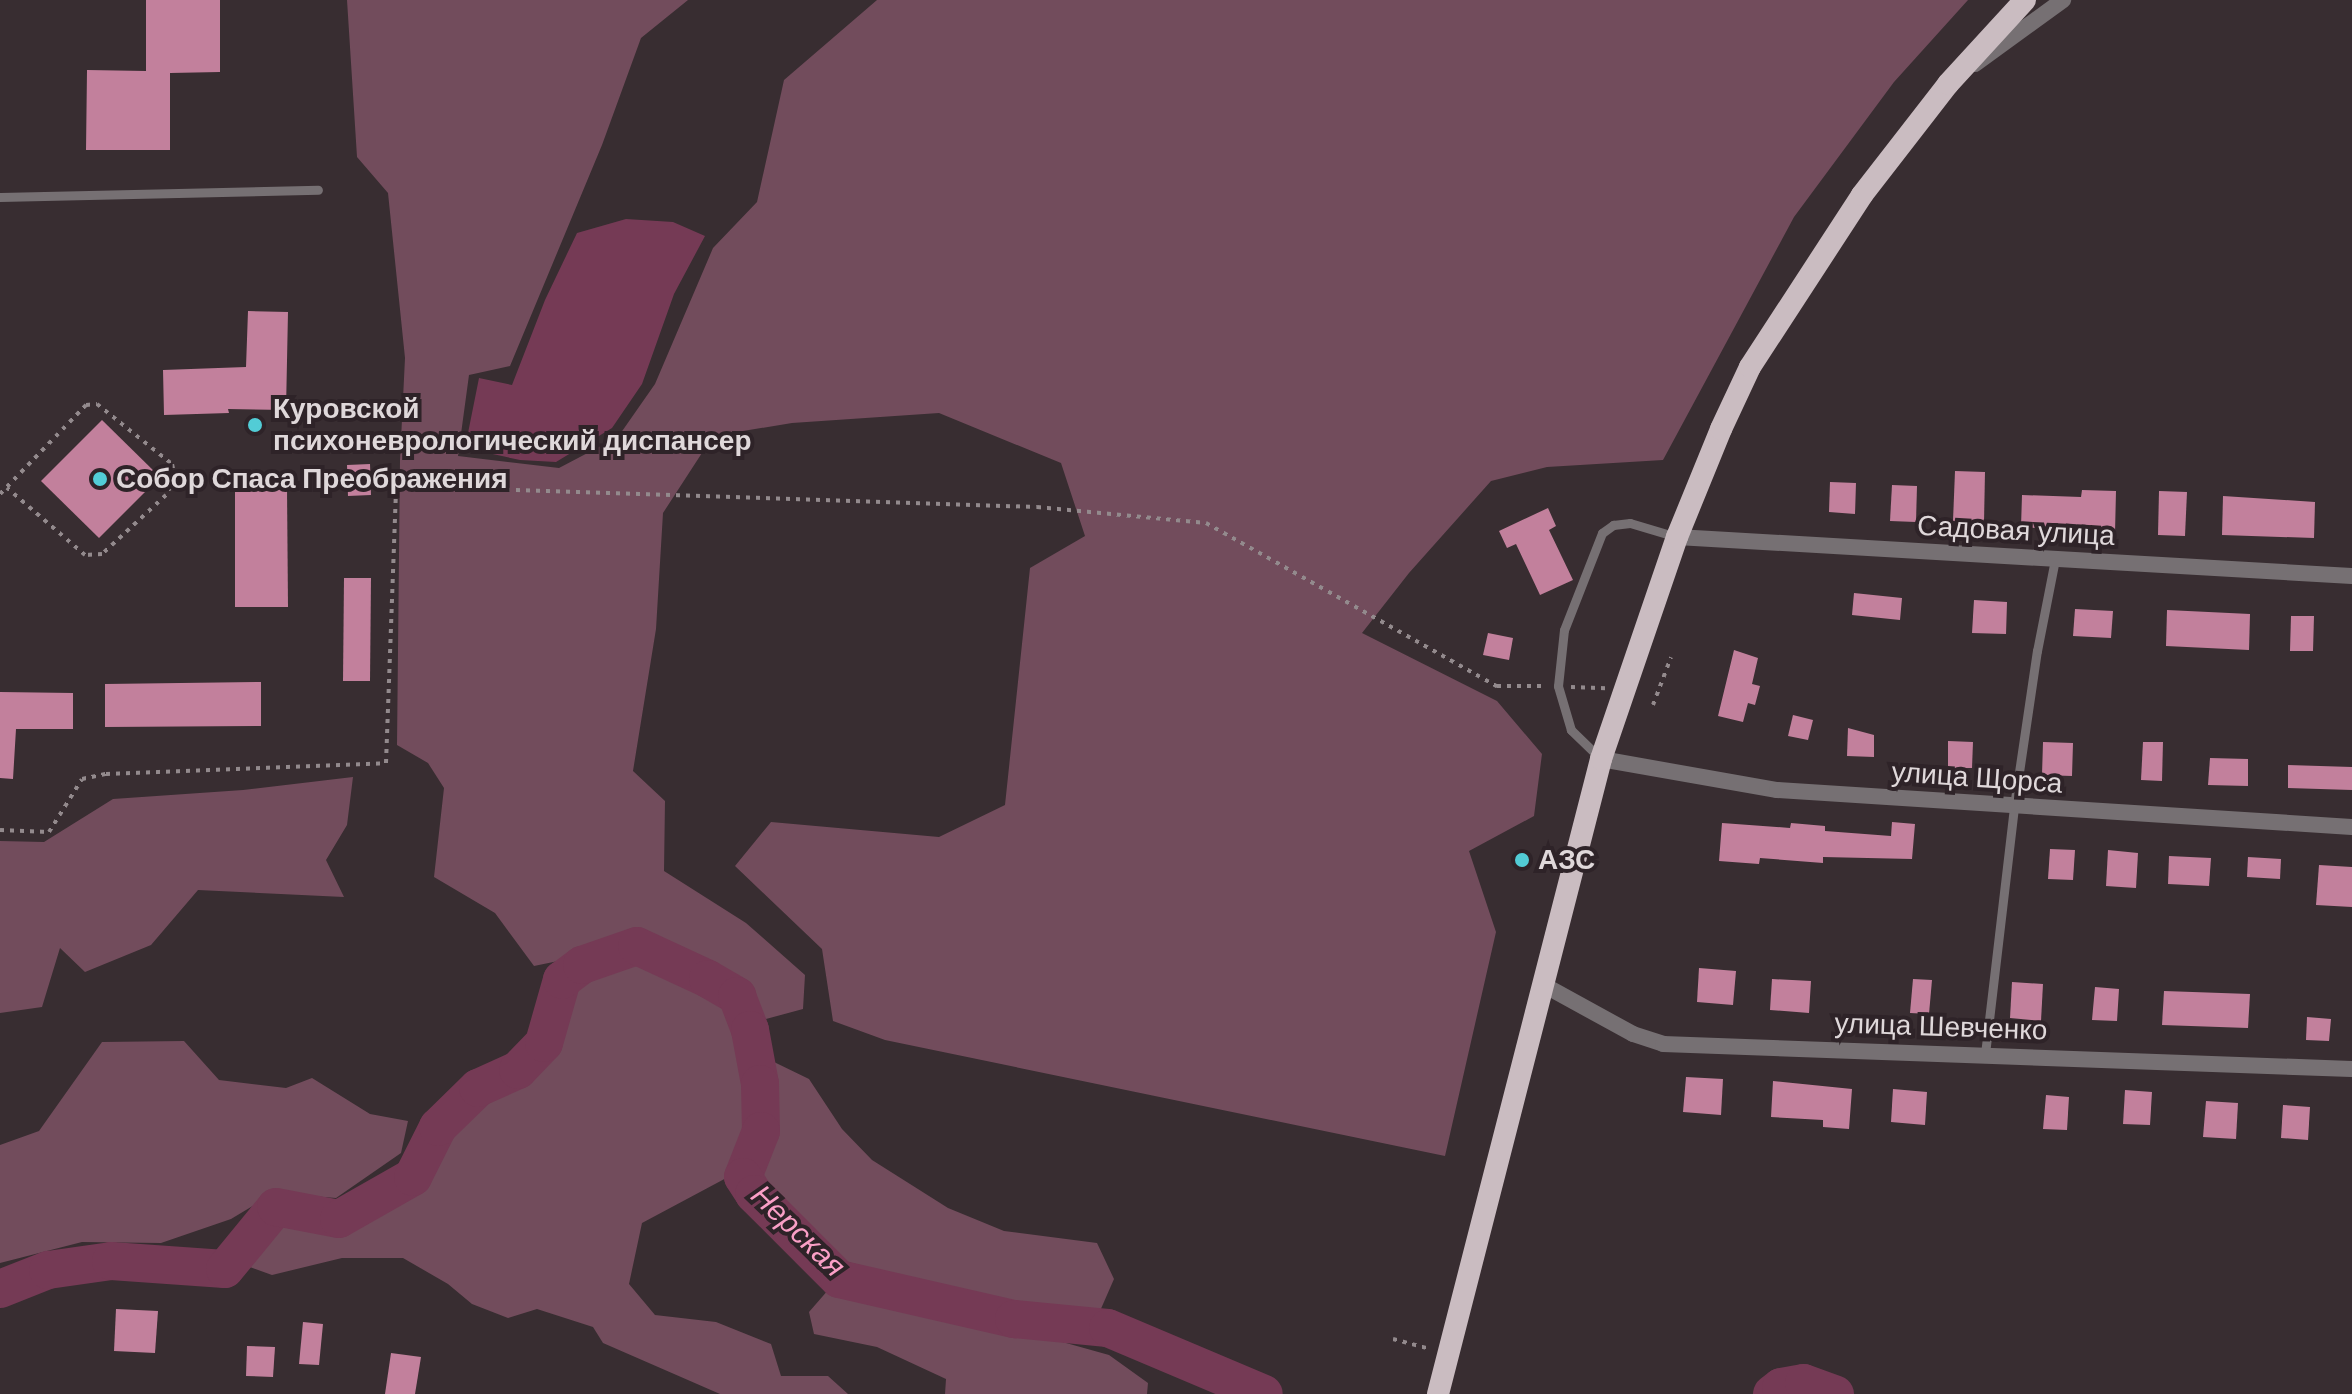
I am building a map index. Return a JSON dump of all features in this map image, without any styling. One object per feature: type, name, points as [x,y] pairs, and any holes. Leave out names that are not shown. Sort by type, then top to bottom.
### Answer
[{"type":"highway","points":[[1438,1394],[1601,759],[1677,537],[1750,367],[1853,208],[1948,84],[2025,0]]},
{"type":"street","points":[[1948,84],[2063,0]]},
{"type":"street","name":"Садовая улица","points":[[1677,537],[2352,576]]},
{"type":"street","name":"улица Щорса","points":[[1601,759],[1777,790],[2352,827]]},
{"type":"street","name":"улица Шевченко","points":[[1542,984],[1633,1034],[1663,1044],[2352,1069]]},
{"type":"lane","points":[[0,197],[318,190]]},
{"type":"lane","points":[[1601,759],[1571,730],[1558,686],[1564,630],[1602,533],[1613,525],[1630,523],[1677,537]]},
{"type":"lane","points":[[1985,1054],[2014,806],[2037,651],[2055,559]]},
{"type":"path","points":[[0,494],[86,405],[97,404],[172,464],[175,478],[166,495],[102,554],[85,555],[7,488]]},
{"type":"path","points":[[0,830],[49,832],[82,779],[106,774],[386,763],[396,486],[1037,507],[1206,523],[1497,686],[1606,688]]},
{"type":"path","points":[[1653,705],[1671,657]]},
{"type":"path","points":[[1393,1339],[1448,1354]]},
{"type":"shaded area","points":[[347,0],[688,0],[641,38],[602,145],[510,366],[469,375],[458,456],[559,468],[618,437],[655,384],[713,248],[757,202],[784,80],[877,0],[1968,0],[1894,82],[1794,217],[1663,460],[1547,467],[1491,481],[1409,573],[1362,633],[1497,701],[1542,754],[1534,816],[1469,851],[1496,932],[1445,1156],[885,1040],[833,1021],[822,949],[735,866],[771,822],[939,837],[1005,805],[1030,568],[1085,536],[1061,463],[939,413],[792,423],[713,436],[663,513],[656,629],[633,771],[665,801],[664,871],[746,923],[805,975],[803,1009],[766,1019],[740,989],[628,933],[563,960],[534,966],[495,913],[434,877],[444,788],[428,763],[397,745],[400,460],[405,358],[388,193],[357,157]]},
{"type":"shaded area","points":[[626,219],[673,222],[705,236],[674,294],[642,384],[612,428],[556,462],[520,460],[465,448],[479,378],[512,385],[545,300],[577,233]]},
{"type":"shaded area","points":[[353,777],[347,825],[326,860],[344,897],[198,890],[151,945],[85,972],[60,948],[42,1007],[0,1013],[0,841],[44,842],[113,799],[243,790]]},
{"type":"shaded area","points":[[637,960],[728,1003],[746,1077],[744,1130],[730,1176],[642,1223],[629,1284],[655,1315],[716,1322],[771,1344],[781,1376],[828,1376],[848,1394],[720,1394],[603,1343],[593,1327],[537,1309],[508,1318],[472,1304],[448,1284],[403,1258],[342,1258],[272,1275],[247,1266],[266,1235],[286,1221],[342,1231],[419,1185],[446,1132],[484,1100],[522,1083],[544,1059],[565,1020],[574,984]]},
{"type":"shaded area","points":[[184,1041],[219,1080],[286,1088],[312,1078],[370,1114],[408,1121],[401,1153],[336,1198],[274,1193],[231,1219],[161,1243],[82,1242],[0,1263],[0,1145],[39,1131],[102,1042]]},
{"type":"shaded area","points":[[774,1062],[809,1079],[842,1129],[872,1160],[948,1208],[1004,1231],[1097,1243],[1114,1279],[1100,1311],[1027,1308],[844,1261],[767,1191],[755,1171],[774,1140]]},
{"type":"shaded area","points":[[829,1289],[1016,1329],[1109,1355],[1148,1383],[1147,1394],[945,1394],[946,1379],[877,1347],[814,1334],[809,1312]]},
{"type":"building","points":[[146,0],[220,0],[220,72],[170,73],[170,150],[86,150],[87,70],[146,71]]},
{"type":"building","points":[[248,311],[288,312],[286,410],[228,409],[229,413],[164,415],[163,370],[246,367]]},
{"type":"building","name":"Собор Спаса Преображения","points":[[102,420],[160,477],[99,538],[41,481]]},
{"type":"building","points":[[370,464],[371,495],[348,496],[347,465]]},
{"type":"building","points":[[1955,471],[1985,472],[1984,522],[1953,521]]},
{"type":"building","points":[[1830,482],[1856,483],[1855,514],[1829,512]]},
{"type":"building","points":[[1892,485],[1917,486],[1916,522],[1890,521]]},
{"type":"building","points":[[287,488],[288,607],[235,607],[235,489]]},
{"type":"building","points":[[2082,490],[2116,491],[2115,533],[2021,527],[2022,495],[2081,497]]},
{"type":"building","points":[[2159,491],[2187,492],[2185,536],[2158,535]]},
{"type":"building","points":[[2223,496],[2315,502],[2314,538],[2222,535]]},
{"type":"building","points":[[1548,508],[1556,526],[1549,530],[1573,580],[1540,595],[1516,544],[1507,548],[1499,531]]},
{"type":"building","points":[[344,578],[371,578],[370,681],[343,681]]},
{"type":"building","points":[[1854,593],[1902,598],[1900,620],[1852,615]]},
{"type":"building","points":[[1974,600],[2007,602],[2006,634],[1972,633]]},
{"type":"building","points":[[2075,609],[2113,611],[2111,638],[2073,636]]},
{"type":"building","points":[[2167,610],[2250,614],[2249,650],[2166,646]]},
{"type":"building","points":[[2291,616],[2314,616],[2313,651],[2290,651]]},
{"type":"building","points":[[1488,633],[1513,638],[1509,660],[1483,655]]},
{"type":"building","points":[[1734,650],[1758,658],[1752,684],[1760,686],[1755,705],[1748,703],[1743,722],[1718,716]]},
{"type":"building","points":[[261,682],[261,726],[105,727],[105,684]]},
{"type":"building","points":[[0,692],[73,693],[73,729],[16,729],[13,779],[0,778]]},
{"type":"building","points":[[1793,715],[1813,720],[1808,740],[1788,736]]},
{"type":"building","points":[[1848,728],[1874,735],[1874,757],[1847,756]]},
{"type":"building","points":[[1948,741],[1973,742],[1972,768],[1948,768]]},
{"type":"building","points":[[2043,742],[2073,743],[2072,776],[2042,775]]},
{"type":"building","points":[[2143,742],[2163,742],[2162,781],[2141,780]]},
{"type":"building","points":[[2210,758],[2248,759],[2248,786],[2208,785]]},
{"type":"building","points":[[2288,765],[2352,767],[2352,790],[2288,788]]},
{"type":"building","points":[[1892,822],[1915,824],[1912,859],[1823,857],[1823,863],[1760,858],[1759,864],[1719,861],[1722,823],[1790,828],[1791,823],[1825,826],[1825,831],[1891,836]]},
{"type":"building","points":[[2050,849],[2075,850],[2073,880],[2048,879]]},
{"type":"building","points":[[2108,850],[2138,853],[2136,888],[2106,886]]},
{"type":"building","points":[[2169,856],[2211,858],[2209,886],[2168,884]]},
{"type":"building","points":[[2248,857],[2281,859],[2280,879],[2247,877]]},
{"type":"building","points":[[2319,865],[2352,867],[2352,907],[2316,905]]},
{"type":"building","points":[[1699,968],[1736,971],[1733,1005],[1697,1002]]},
{"type":"building","points":[[1772,979],[1811,981],[1809,1013],[1770,1010]]},
{"type":"building","points":[[1913,979],[1932,980],[1929,1014],[1910,1013]]},
{"type":"building","points":[[2012,982],[2043,984],[2041,1021],[2010,1018]]},
{"type":"building","points":[[2095,987],[2119,989],[2117,1021],[2092,1020]]},
{"type":"building","points":[[2164,991],[2250,994],[2248,1028],[2162,1025]]},
{"type":"building","points":[[2307,1017],[2331,1019],[2329,1041],[2306,1040]]},
{"type":"building","points":[[1686,1077],[1723,1079],[1721,1115],[1683,1112]]},
{"type":"building","points":[[1773,1081],[1852,1089],[1849,1129],[1823,1127],[1823,1120],[1771,1117]]},
{"type":"building","points":[[1893,1089],[1927,1092],[1925,1125],[1891,1122]]},
{"type":"building","points":[[2125,1090],[2152,1092],[2150,1125],[2123,1124]]},
{"type":"building","points":[[2046,1095],[2069,1097],[2067,1130],[2043,1129]]},
{"type":"building","points":[[2206,1101],[2238,1103],[2236,1139],[2203,1137]]},
{"type":"building","points":[[2283,1105],[2310,1107],[2308,1140],[2281,1138]]},
{"type":"building","points":[[116,1309],[158,1311],[155,1353],[114,1351]]},
{"type":"building","points":[[303,1322],[323,1324],[319,1365],[299,1364]]},
{"type":"building","points":[[247,1346],[275,1347],[273,1377],[246,1376]]},
{"type":"building","points":[[391,1353],[421,1357],[415,1394],[385,1394]]},
{"type":"waterway","name":"Нерская","points":[[0,1289],[48,1270],[111,1261],[225,1269],[276,1207],[339,1219],[413,1177],[438,1127],[478,1088],[518,1070],[544,1043],[562,980],[582,965],[637,946],[737,996],[750,1030],[760,1084],[761,1131],[743,1177],[754,1194],[839,1279],[1014,1319],[1108,1328],[1264,1394]]},
{"type":"waterway","name":"Нерская","points":[[1772,1394],[1781,1387],[1804,1383],[1835,1394]]},
{"type":"place","name":"Куровской психоневрологический диспансер","points":[[255,425]]},
{"type":"place","name":"Собор Спаса Преображения","points":[[100,479]]},
{"type":"place","name":"АЗС","points":[[1522,860]]}]
